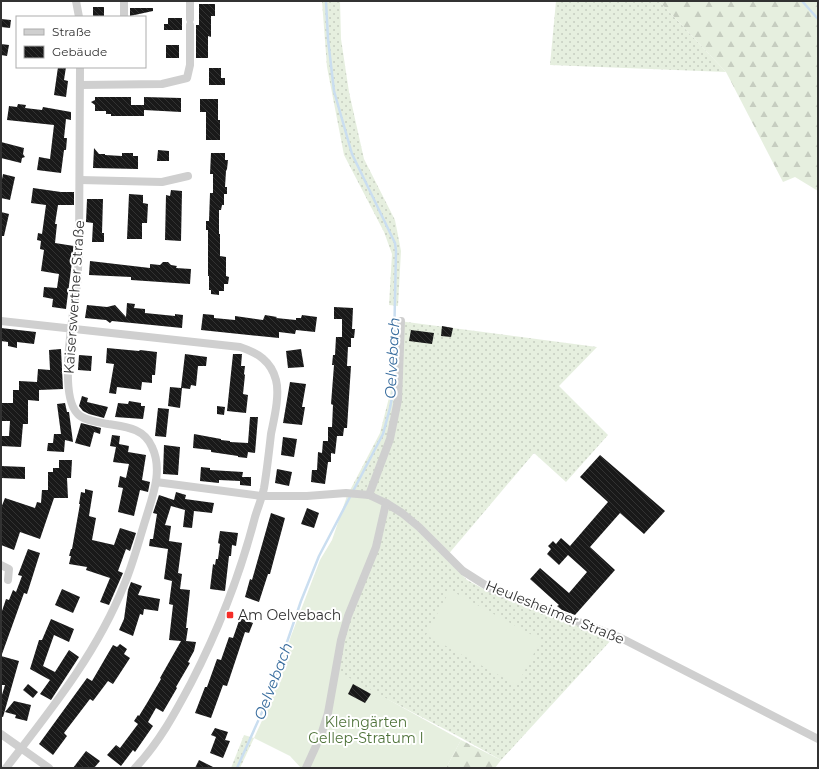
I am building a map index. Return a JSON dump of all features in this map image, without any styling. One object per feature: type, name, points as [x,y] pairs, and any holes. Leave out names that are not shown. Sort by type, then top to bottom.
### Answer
[{"type":"street","points":[[76,1],[79,16]]},
{"type":"street","points":[[124,1],[124,16]]},
{"type":"street","points":[[81,86],[162,84],[187,78],[190,65],[190,1]]},
{"type":"street","name":"Kaiserswerther Straße","points":[[6,768],[74,677],[99,636],[112,611],[124,585],[145,524],[158,474],[155,452],[152,444],[145,436],[136,430],[90,420],[78,415],[72,407],[68,372],[69,346],[77,283],[80,180],[80,68]]},
{"type":"street","points":[[80,180],[162,182],[188,176]]},
{"type":"street","points":[[1,321],[240,347],[255,352],[261,357],[270,367],[276,381],[276,400],[263,490],[246,555],[228,604],[207,652],[160,738],[135,768]]},
{"type":"street","points":[[369,495],[390,439],[398,400],[401,321]]},
{"type":"street","name":"Heulesheimer Straße","points":[[156,482],[261,496],[307,496],[346,493],[369,495],[402,513],[419,527],[463,571],[493,590],[619,637],[818,739]]},
{"type":"street","points":[[306,768],[328,713],[341,640],[348,616],[376,547],[386,503]]},
{"type":"street","points":[[1,566],[10,569],[8,580]]},
{"type":"street","points":[[1,734],[49,768]]},
{"type":"green space","points":[[322,1],[340,1],[341,39],[349,92],[364,159],[395,220],[401,251],[398,306],[389,305],[392,254],[384,232],[344,155],[327,67]]},
{"type":"green space","points":[[556,1],[659,1],[726,72],[550,65]]},
{"type":"green space","points":[[659,1],[818,1],[818,191],[795,177],[783,182],[726,72]]},
{"type":"green space","points":[[399,321],[597,347],[559,386],[608,435],[566,482],[534,453],[446,557],[467,580],[493,594],[613,638],[501,760],[333,671],[347,496],[380,433],[394,378]]},
{"type":"green space","points":[[347,496],[361,496],[383,504],[371,551],[342,625],[327,710],[304,768],[301,768],[290,756],[254,738],[266,712],[291,636],[320,560],[332,540]]},
{"type":"green space","points":[[450,590],[541,640],[517,685],[426,635]]},
{"type":"green space","name":"Kleingärten Gellep-Stratum I","points":[[337,671],[461,740],[446,768],[307,768]]},
{"type":"green space","points":[[244,735],[254,738],[240,768],[231,768]]},
{"type":"green space","points":[[461,740],[501,760],[495,768],[446,768]]},
{"type":"building","points":[[199,4],[215,4],[215,16],[211,16],[211,37],[208,36],[208,58],[196,58],[196,25],[199,25]]},
{"type":"building","points":[[93,7],[104,7],[104,16],[93,16]]},
{"type":"building","points":[[130,8],[153,8],[153,11],[130,16]]},
{"type":"building","points":[[168,18],[182,18],[182,30],[164,30],[164,24],[168,24]]},
{"type":"building","points":[[1,19],[11,20],[10,28],[1,27]]},
{"type":"building","points":[[1,44],[9,45],[7,56],[1,55]]},
{"type":"building","points":[[166,45],[179,45],[179,58],[166,58]]},
{"type":"building","points":[[58,68],[66,68],[64,80],[68,81],[66,97],[54,95]]},
{"type":"building","points":[[209,68],[221,68],[221,78],[225,78],[225,85],[209,85]]},
{"type":"building","points":[[95,97],[131,97],[131,105],[144,105],[144,97],[181,98],[181,112],[144,110],[144,116],[111,116],[111,114],[106,114],[106,111],[95,111],[95,105],[91,102],[95,100]]},
{"type":"building","points":[[200,99],[218,99],[220,140],[206,140],[206,112],[200,112]]},
{"type":"building","points":[[18,104],[26,105],[25,108],[42,110],[43,107],[71,112],[71,120],[66,119],[64,138],[67,138],[66,150],[64,150],[61,173],[37,170],[39,157],[50,159],[54,125],[7,120],[9,106],[17,107]]},
{"type":"building","points":[[1,142],[24,148],[23,154],[25,157],[22,158],[21,163],[1,158]]},
{"type":"building","points":[[94,148],[99,154],[105,155],[122,156],[122,153],[133,153],[133,156],[138,156],[138,169],[93,168]]},
{"type":"building","points":[[158,150],[169,151],[169,161],[157,161]]},
{"type":"building","points":[[211,153],[225,153],[225,160],[228,160],[225,187],[227,187],[227,194],[224,194],[224,205],[222,205],[221,210],[219,210],[219,234],[220,256],[226,257],[226,276],[229,277],[228,284],[224,284],[224,291],[219,291],[219,295],[211,294],[211,290],[209,290],[208,276],[208,230],[206,230],[206,221],[209,221],[210,193],[213,193],[213,174],[210,174]]},
{"type":"building","points":[[3,174],[15,177],[10,200],[1,198]]},
{"type":"building","points":[[33,188],[61,192],[74,192],[74,205],[58,205],[55,224],[57,224],[55,243],[74,246],[66,309],[52,307],[53,299],[43,297],[44,287],[57,288],[59,274],[41,271],[44,250],[40,249],[41,241],[37,240],[38,233],[42,234],[46,205],[31,203]]},
{"type":"building","points":[[171,190],[182,191],[181,241],[165,240],[166,195],[170,196]]},
{"type":"building","points":[[129,194],[143,195],[143,203],[148,204],[147,223],[142,223],[142,239],[127,239]]},
{"type":"building","points":[[87,199],[103,199],[102,233],[104,233],[104,242],[92,242],[93,223],[86,222]]},
{"type":"building","points":[[1,212],[9,214],[4,236],[1,236]]},
{"type":"building","points":[[90,261],[150,268],[150,264],[160,265],[163,262],[168,262],[171,265],[177,266],[176,268],[191,269],[190,284],[131,280],[131,277],[89,275]]},
{"type":"building","points":[[127,303],[135,304],[134,308],[145,309],[145,313],[175,316],[175,314],[183,315],[182,328],[112,321],[110,323],[106,320],[85,318],[87,305],[107,307],[115,305],[126,317]]},
{"type":"building","points":[[334,307],[353,308],[352,329],[355,329],[354,338],[351,338],[351,347],[348,347],[347,366],[351,366],[347,428],[344,428],[343,436],[337,436],[335,454],[331,453],[331,462],[328,462],[325,484],[311,482],[312,470],[317,470],[318,452],[322,453],[323,441],[328,441],[328,427],[332,427],[333,405],[331,404],[334,365],[332,365],[333,355],[335,355],[336,337],[342,337],[342,319],[334,319]]},
{"type":"building","points":[[203,314],[214,315],[214,318],[235,320],[235,316],[263,320],[265,315],[277,317],[276,318],[296,320],[296,318],[301,318],[302,315],[317,317],[315,332],[296,330],[295,334],[279,332],[279,338],[201,330]]},
{"type":"building","points":[[442,326],[453,328],[451,337],[441,336]]},
{"type":"building","points":[[1,328],[36,332],[34,344],[17,342],[17,348],[8,346],[8,342],[1,341]]},
{"type":"building","points":[[411,330],[434,333],[432,344],[409,341]]},
{"type":"building","points":[[107,348],[157,352],[155,375],[152,375],[152,383],[142,382],[141,390],[117,387],[116,394],[109,393],[114,364],[106,363]]},
{"type":"building","points":[[61,349],[63,389],[39,390],[39,401],[28,400],[28,424],[23,424],[21,447],[1,446],[1,436],[9,436],[10,421],[1,421],[1,403],[13,403],[13,390],[19,390],[19,381],[37,382],[38,369],[50,370],[49,350]]},
{"type":"building","points":[[301,349],[304,367],[288,368],[286,351]]},
{"type":"building","points":[[185,354],[207,357],[206,366],[198,366],[196,386],[191,385],[190,389],[182,388],[180,408],[168,406],[170,387],[181,388]]},
{"type":"building","points":[[233,354],[242,354],[241,366],[245,366],[243,394],[248,395],[246,413],[227,411]]},
{"type":"building","points":[[79,355],[92,356],[91,371],[78,370]]},
{"type":"building","points":[[290,382],[306,384],[302,407],[305,407],[302,425],[283,423]]},
{"type":"building","points":[[82,396],[88,398],[87,402],[108,407],[104,418],[83,411],[79,406]]},
{"type":"building","points":[[129,401],[141,403],[141,406],[145,406],[143,419],[115,417],[118,403],[128,404]]},
{"type":"building","points":[[65,403],[67,412],[69,412],[73,442],[65,440],[64,452],[47,451],[48,443],[53,443],[54,434],[61,434],[57,404]]},
{"type":"building","points":[[217,406],[225,407],[224,415],[217,414]]},
{"type":"building","points":[[158,408],[169,409],[166,437],[155,436]]},
{"type":"building","points":[[250,417],[258,417],[255,453],[248,452],[247,458],[211,452],[211,450],[193,448],[194,434],[230,442],[248,443]]},
{"type":"building","points":[[81,423],[101,428],[100,434],[94,432],[90,447],[75,443]]},
{"type":"building","points":[[112,435],[120,436],[119,444],[129,446],[128,452],[146,455],[142,480],[150,482],[148,492],[140,490],[134,516],[118,512],[123,488],[118,487],[120,476],[126,478],[129,464],[113,462],[116,447],[110,446]]},
{"type":"building","points":[[283,437],[297,439],[294,457],[281,455]]},
{"type":"building","points":[[164,445],[180,447],[178,475],[163,474]]},
{"type":"building","points":[[600,455],[665,511],[644,534],[620,513],[590,547],[615,570],[575,615],[562,610],[557,606],[559,605],[530,579],[540,568],[569,593],[587,572],[568,555],[559,565],[547,554],[551,549],[548,546],[553,541],[556,544],[561,538],[570,546],[608,502],[580,477]]},
{"type":"building","points":[[59,460],[72,460],[71,478],[67,478],[68,498],[54,498],[40,539],[20,532],[14,550],[1,545],[1,508],[5,498],[35,508],[37,502],[41,503],[42,490],[48,490],[48,472],[53,472],[53,468],[59,468]]},
{"type":"building","points":[[1,466],[25,467],[25,479],[1,478]]},
{"type":"building","points":[[201,467],[210,468],[210,470],[243,472],[242,477],[251,477],[251,486],[240,485],[240,481],[219,480],[219,483],[200,481]]},
{"type":"building","points":[[277,469],[292,472],[289,486],[275,483]]},
{"type":"building","points":[[85,489],[93,491],[89,516],[96,518],[92,540],[114,545],[120,528],[136,533],[130,551],[126,549],[118,571],[123,573],[109,605],[100,602],[110,578],[86,570],[87,567],[69,564],[71,556],[69,556],[72,549],[81,492],[85,493]]},
{"type":"building","points":[[176,492],[186,495],[185,499],[214,503],[212,513],[194,511],[192,528],[183,527],[185,510],[171,506],[165,525],[171,526],[169,541],[182,543],[178,573],[182,574],[180,589],[190,590],[186,641],[196,642],[194,651],[188,662],[190,663],[163,712],[156,708],[148,722],[153,726],[135,752],[133,750],[121,766],[107,755],[116,745],[120,748],[138,724],[134,721],[147,703],[181,641],[169,640],[173,605],[169,604],[172,581],[164,579],[168,549],[149,546],[150,539],[153,539],[157,514],[153,513],[159,495],[174,500]]},
{"type":"building","points":[[307,508],[319,513],[314,528],[301,524]]},
{"type":"building","points":[[271,513],[285,518],[270,574],[268,574],[259,602],[245,597],[250,579],[252,580]]},
{"type":"building","points":[[220,531],[238,533],[236,546],[232,545],[231,556],[229,556],[225,591],[210,589],[213,564],[215,565],[216,559],[218,559]]},
{"type":"building","points":[[28,549],[40,553],[27,594],[24,593],[1,654],[1,614],[6,599],[9,600],[13,590],[16,592],[22,576],[18,575]]},
{"type":"building","points":[[131,582],[142,586],[138,595],[160,599],[158,611],[144,609],[143,615],[140,614],[133,636],[119,630],[124,619],[128,590]]},
{"type":"building","points":[[62,589],[80,597],[73,613],[55,605]]},
{"type":"building","points":[[240,618],[253,623],[249,633],[245,632],[227,686],[223,685],[211,718],[195,713],[205,687],[207,687],[217,659],[221,660],[229,637],[233,638]]},
{"type":"building","points":[[51,619],[74,629],[69,642],[54,635],[43,666],[55,672],[69,650],[79,657],[51,700],[40,694],[50,680],[30,669],[39,640],[42,640]]},
{"type":"building","points":[[120,644],[127,649],[124,654],[130,658],[113,684],[108,681],[93,701],[90,699],[64,733],[67,736],[53,755],[39,744],[87,678],[92,681],[113,645],[117,647]]},
{"type":"building","points":[[1,656],[19,661],[3,717],[1,717],[1,698],[5,685],[1,685]]},
{"type":"building","points":[[28,684],[38,692],[33,698],[23,690]]},
{"type":"building","points":[[353,684],[371,694],[365,703],[348,694]]},
{"type":"building","points":[[14,701],[31,705],[27,721],[15,718],[16,715],[5,712]]},
{"type":"building","points":[[215,728],[228,732],[225,740],[230,741],[223,758],[210,753],[216,737],[211,735]]},
{"type":"building","points":[[86,751],[100,761],[94,768],[73,768]]},
{"type":"building","points":[[199,760],[215,768],[195,768]]},
{"type":"waterway","name":"Oelvebach","points":[[237,768],[267,701],[301,601],[319,556],[383,434],[393,392],[395,243],[352,154],[334,91],[328,39],[326,1]]},
{"type":"waterway","points":[[802,1],[818,19]]},
{"type":"place","name":"Am Oelvebach","points":[[230,615]]}]
